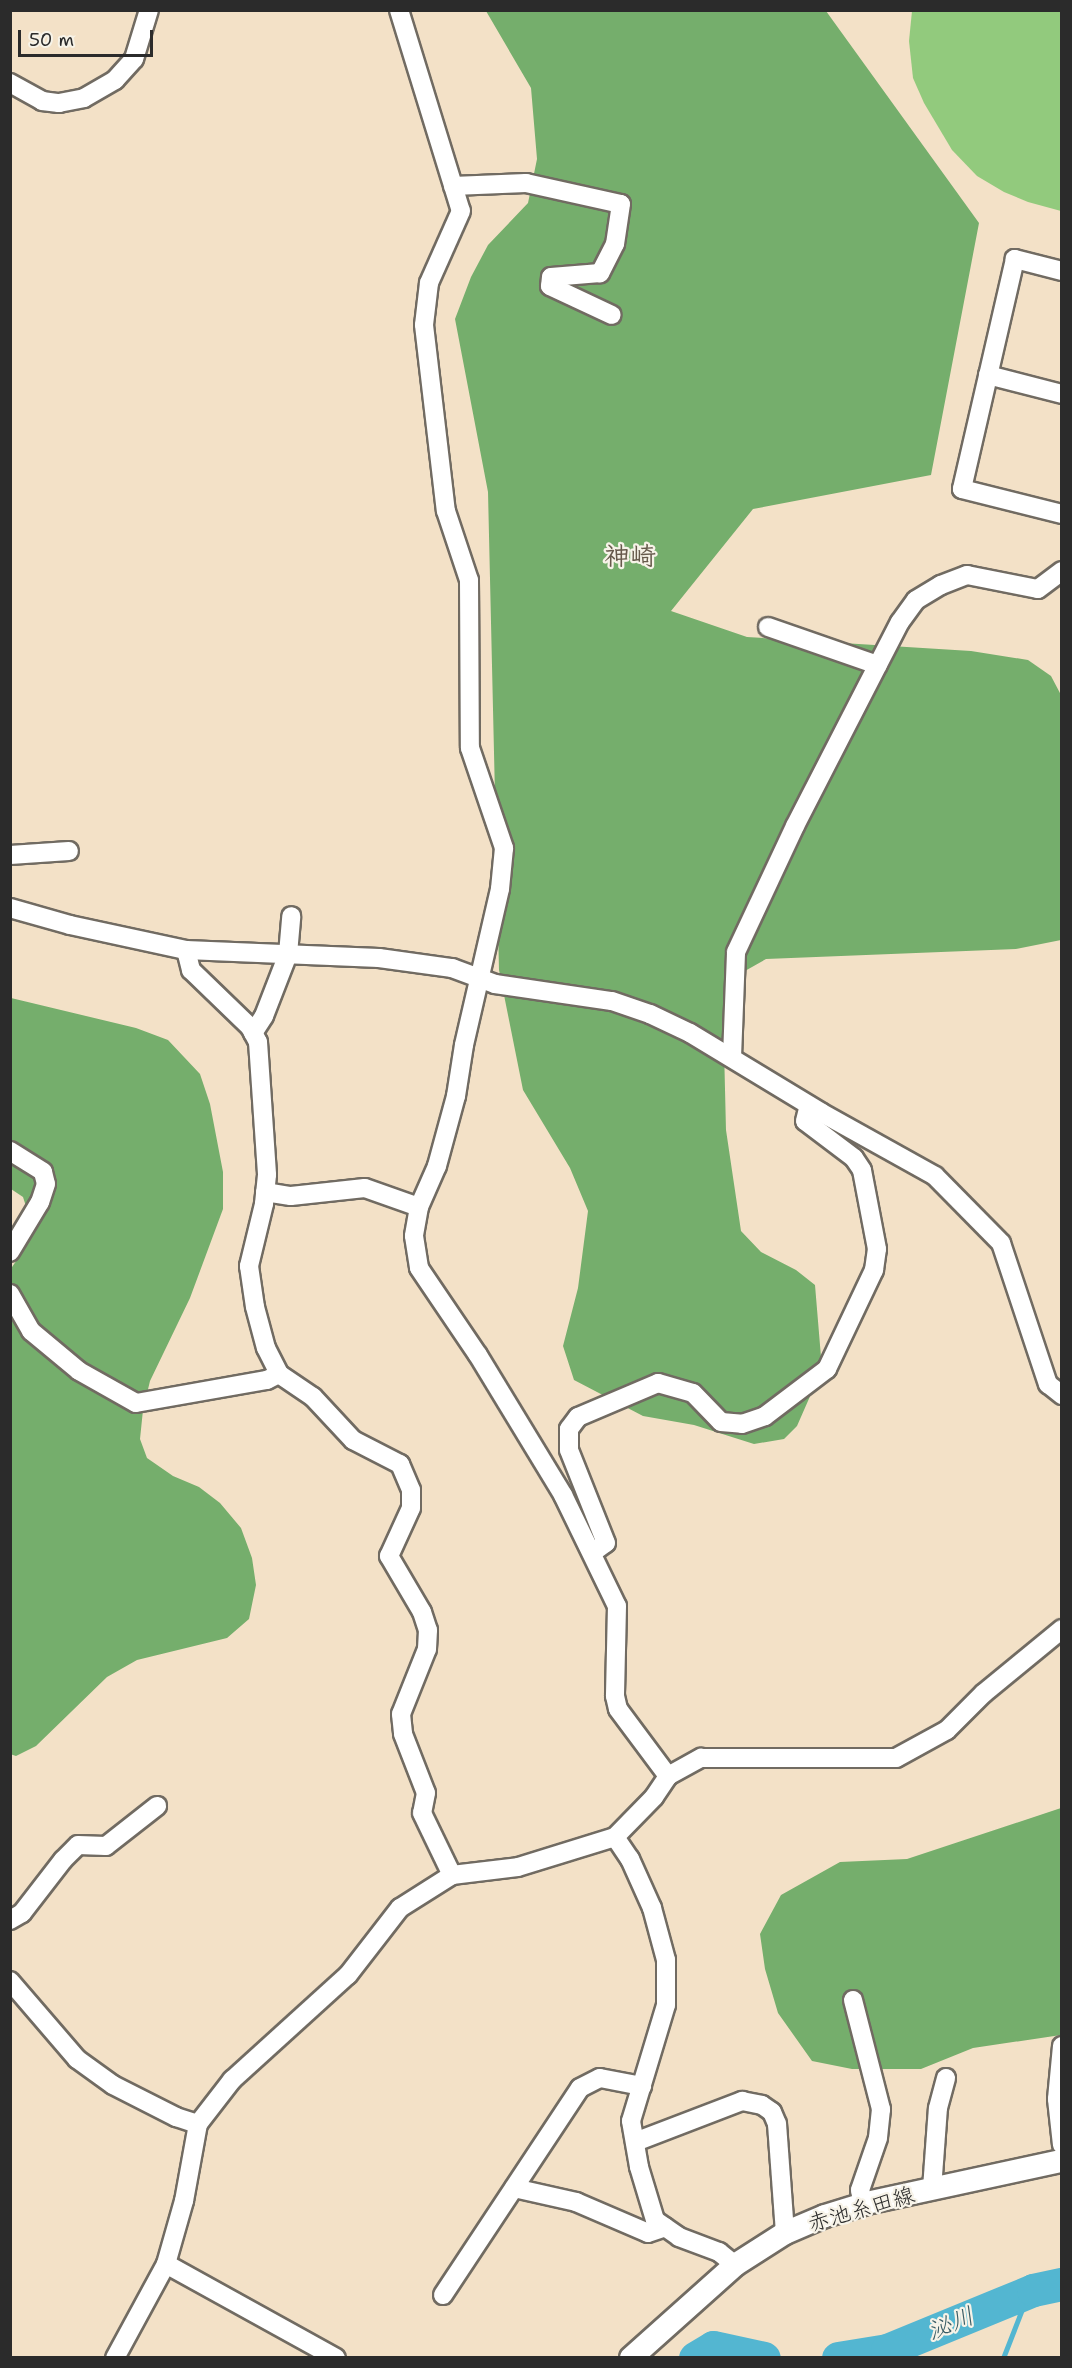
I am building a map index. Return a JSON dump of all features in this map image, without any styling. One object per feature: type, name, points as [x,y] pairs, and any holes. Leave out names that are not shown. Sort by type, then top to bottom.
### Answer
[{"type":"main road","name":"赤池糸田線","points":[[631,2358],[735,2265],[785,2233],[825,2216],[863,2205],[1062,2161]]},
{"type":"street","points":[[10,83],[42,101],[59,103],[84,98],[115,80],[134,59],[149,10]]},
{"type":"street","points":[[399,10],[461,210],[429,283],[424,325],[446,511],[468,580],[470,748],[504,848],[500,889],[456,1096],[437,1166],[419,1207],[414,1236],[419,1268],[523,1428],[563,1495],[617,1606],[615,1696],[618,1709],[668,1776]]},
{"type":"street","points":[[453,186],[526,183],[621,204],[615,244],[600,273],[551,277],[550,286],[612,315]]},
{"type":"street","points":[[1062,271],[1015,259],[962,489],[1062,514]]},
{"type":"street","points":[[988,375],[1062,394]]},
{"type":"street","points":[[732,1057],[736,952],[795,826],[900,622],[916,600],[941,585],[968,575],[1038,589],[1062,571]]},
{"type":"street","points":[[768,627],[878,665]]},
{"type":"street","points":[[10,855],[69,851]]},
{"type":"street","points":[[10,908],[70,925],[186,950],[379,958],[452,968],[480,976],[495,984],[612,1001],[650,1014],[732,1057],[809,1105],[935,1176],[1001,1243],[1048,1384],[1062,1395]]},
{"type":"street","points":[[253,1033],[264,1016],[288,954],[291,916]]},
{"type":"street","points":[[186,950],[191,970],[253,1033],[258,1042],[267,1175],[249,1266],[255,1306],[266,1348],[279,1374],[313,1397],[353,1440],[400,1464],[411,1490],[411,1508],[389,1556],[422,1612],[428,1630],[427,1649],[401,1714],[403,1734],[426,1793],[422,1813],[452,1875]]},
{"type":"street","points":[[592,1553],[606,1543],[569,1450],[569,1429],[578,1417],[658,1383],[693,1393],[721,1422],[742,1424],[765,1416],[827,1370],[874,1270],[877,1249],[862,1170],[854,1158],[805,1121],[809,1105]]},
{"type":"street","points":[[10,1151],[43,1172],[46,1184],[40,1202],[10,1252]]},
{"type":"street","points":[[265,1192],[291,1196],[365,1188],[419,1207]]},
{"type":"street","points":[[10,1294],[31,1331],[79,1371],[136,1402],[267,1380],[279,1374]]},
{"type":"street","points":[[115,2358],[166,2264],[184,2201],[198,2124],[232,2080],[348,1975],[400,1908],[452,1875],[518,1867],[615,1837],[654,1797],[668,1776],[701,1758],[896,1758],[947,1730],[984,1693],[1062,1629]]},
{"type":"street","points":[[10,1920],[22,1913],[63,1860],[78,1845],[106,1846],[157,1806]]},
{"type":"street","points":[[615,1837],[630,1859],[652,1908],[666,1960],[666,2005],[631,2121],[639,2167],[655,2220],[680,2237],[718,2252],[735,2265]]},
{"type":"street","points":[[10,1981],[77,2059],[113,2085],[176,2117],[198,2124]]},
{"type":"street","points":[[853,2000],[881,2109],[878,2138],[860,2190],[863,2205]]},
{"type":"street","points":[[1062,2046],[1057,2099],[1062,2145]]},
{"type":"street","points":[[443,2295],[580,2088],[600,2078],[642,2086]]},
{"type":"street","points":[[932,2189],[938,2108],[946,2078]]},
{"type":"street","points":[[635,2142],[742,2101],[762,2105],[772,2112],[777,2124],[785,2233]]},
{"type":"street","points":[[514,2188],[576,2202],[648,2233],[665,2227]]},
{"type":"street","points":[[166,2264],[336,2358]]},
{"type":"green space","points":[[486,11],[826,11],[979,223],[931,475],[753,509],[671,611],[747,637],[971,651],[1028,660],[1051,676],[1061,695],[1061,940],[1016,949],[766,959],[736,976],[723,1006],[726,1130],[741,1231],[761,1252],[796,1270],[815,1285],[822,1369],[797,1426],[784,1439],[754,1444],[694,1425],[643,1416],[574,1380],[563,1346],[578,1288],[588,1211],[570,1168],[523,1090],[499,970],[488,492],[455,319],[471,277],[488,245],[528,203],[537,159],[531,88]]},
{"type":"green space","points":[[912,11],[1061,11],[1061,211],[1028,202],[1004,192],[977,176],[952,150],[924,103],[913,78],[909,41]]},
{"type":"green space","points":[[11,998],[136,1028],[168,1040],[200,1074],[210,1104],[223,1172],[223,1209],[190,1298],[150,1381],[143,1410],[140,1439],[147,1458],[173,1476],[199,1487],[220,1503],[241,1528],[252,1558],[256,1585],[249,1619],[227,1638],[137,1660],[107,1677],[36,1746],[16,1756],[10,1754],[10,1270],[29,1242],[31,1222],[23,1197],[11,1189]]},
{"type":"green space","points":[[1061,1808],[1061,2035],[973,2048],[921,2069],[852,2069],[812,2061],[778,2013],[765,1969],[760,1934],[781,1895],[840,1862],[907,1859]]},
{"type":"waterway","name":"泌川","points":[[838,2358],[887,2350],[1033,2290],[1062,2284]]},
{"type":"waterway","points":[[1003,2358],[1028,2294]]},
{"type":"waterway","name":"泌川","points":[[695,2358],[713,2347],[764,2358]]},
{"type":"district","name":"神崎","points":[[630,556]]}]
